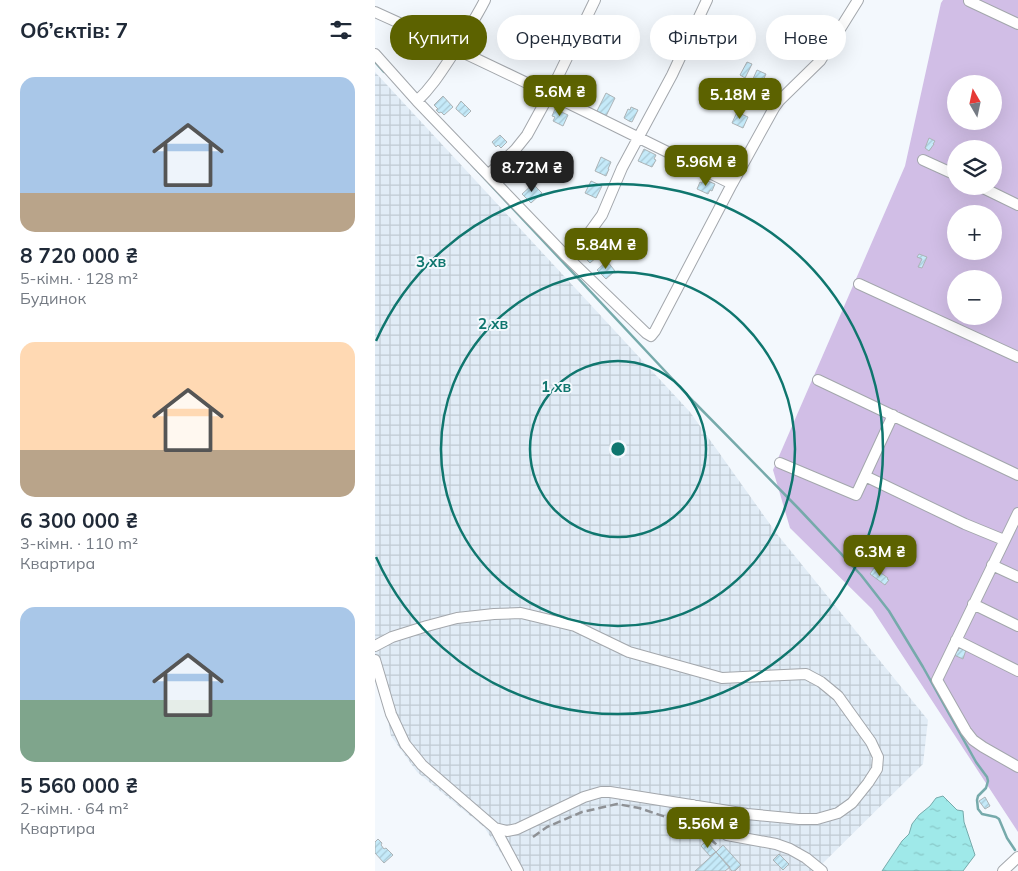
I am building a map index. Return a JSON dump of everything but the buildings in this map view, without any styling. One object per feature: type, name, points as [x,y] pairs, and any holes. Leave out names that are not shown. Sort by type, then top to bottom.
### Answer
[{"type":"street","points":[[477,15],[485,0]]},
{"type":"street","points":[[488,175],[523,140],[550,93],[595,0]]},
{"type":"street","points":[[566,256],[589,233],[602,215],[622,168],[672,75],[707,0]]},
{"type":"street","points":[[375,54],[417,101],[566,256],[646,333],[652,335],[774,108],[820,61],[858,0]]},
{"type":"street","points":[[969,1],[1018,24]]},
{"type":"street","points":[[375,12],[390,19]]},
{"type":"street","points":[[417,101],[435,83],[449,60]]},
{"type":"street","points":[[481,60],[732,184]]},
{"type":"street","points":[[923,160],[947,171]]},
{"type":"street","points":[[997,195],[1018,205]]},
{"type":"street","points":[[859,284],[1018,357]]},
{"type":"street","points":[[818,380],[1018,475]]},
{"type":"street","points":[[780,463],[856,495],[893,415]]},
{"type":"street","points":[[865,476],[965,524],[1004,540]]},
{"type":"street","points":[[1018,513],[937,680],[973,740],[1018,766]]},
{"type":"street","points":[[992,565],[1018,577]]},
{"type":"street","points":[[973,604],[1018,626]]},
{"type":"street","points":[[375,646],[392,637],[457,618],[521,613],[575,626],[629,652],[722,678],[806,674],[821,682],[838,696],[871,742],[878,757],[877,769],[852,804],[838,813],[817,819],[747,814],[601,792],[584,797],[517,829],[507,831],[495,828]]},
{"type":"street","points":[[956,640],[1018,671]]},
{"type":"street","points":[[375,660],[391,714],[405,744],[422,765],[495,828],[518,871]]},
{"type":"street","points":[[693,805],[727,835],[776,844],[806,858],[822,871]]},
{"type":"street","points":[[1003,871],[1018,856]]},
{"type":"shaded area","points":[[943,0],[1018,0],[1018,832],[872,609],[790,528],[773,470],[905,166]]},
{"type":"shaded area","points":[[375,72],[690,412],[777,534],[928,720],[923,764],[822,864],[826,871],[513,871],[484,827],[417,772],[391,736],[385,704],[375,680]]},
{"type":"water","points":[[943,796],[957,810],[963,811],[964,822],[975,855],[963,871],[882,871],[902,841],[909,834],[912,824],[919,815],[936,798]]},
{"type":"waterway","points":[[375,62],[384,72]]},
{"type":"waterway","points":[[472,165],[694,402],[861,575],[889,611],[923,667],[976,762],[987,777],[986,788],[978,796],[978,809],[982,814],[999,819],[1007,838],[1015,850]]},
{"type":"railway","points":[[533,837],[547,827],[582,812],[617,804],[639,808],[687,824],[706,835],[719,847]]}]
